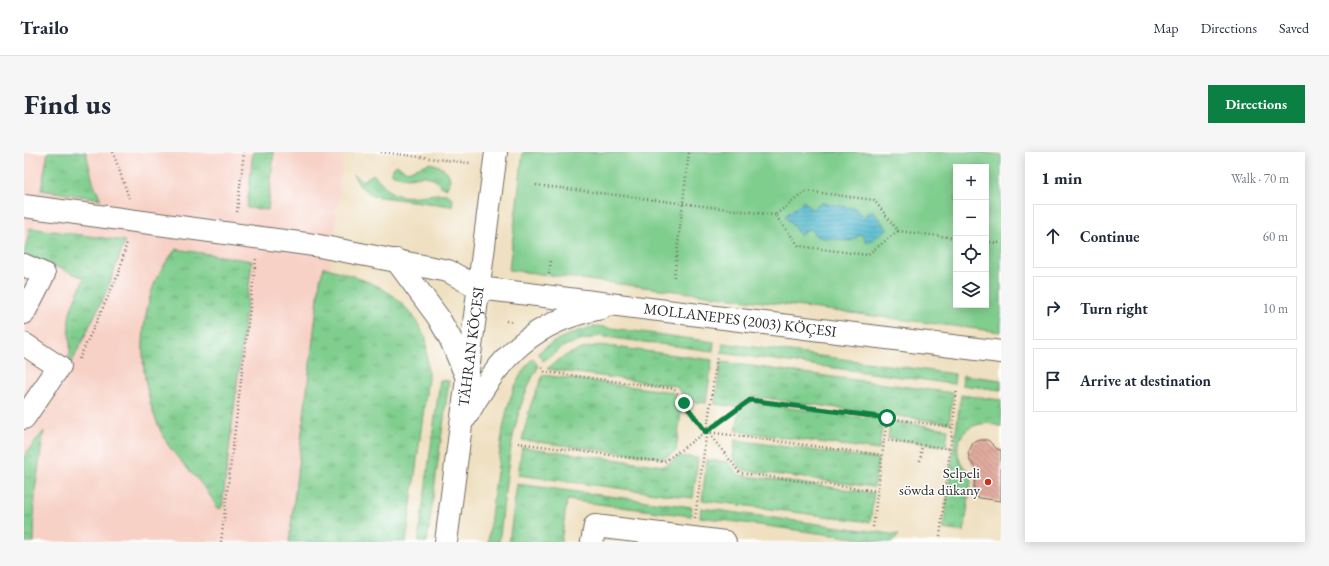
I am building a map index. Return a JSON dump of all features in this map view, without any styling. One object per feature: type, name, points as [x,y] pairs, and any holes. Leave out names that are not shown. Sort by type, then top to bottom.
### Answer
[{"type":"street","name":"TÄHRAN KÖÇESI","points":[[446,542],[496,152]]},
{"type":"street","points":[[24,206],[314,245],[448,271],[479,288]]},
{"type":"street","points":[[396,260],[438,317],[450,338],[467,378]]},
{"type":"street","points":[[24,265],[44,274],[24,313]]},
{"type":"street","name":"MOLLANEPES (2003) KÖÇESI","points":[[479,288],[1001,352]]},
{"type":"street","points":[[461,427],[479,394],[501,363],[516,347],[551,323],[584,311],[618,305]]},
{"type":"street","points":[[24,344],[59,367],[24,418]]},
{"type":"street","points":[[592,542],[595,526],[725,542]]},
{"type":"path","points":[[113,152],[130,201]]},
{"type":"path","points":[[243,213],[237,212],[244,152]]},
{"type":"path","points":[[381,152],[470,163]]},
{"type":"path","points":[[674,277],[689,152]]},
{"type":"path","points":[[536,185],[775,215],[806,191],[874,200],[898,231]]},
{"type":"path","points":[[775,215],[799,246],[867,254],[898,231],[953,238]]},
{"type":"path","points":[[78,360],[119,273],[128,238]]},
{"type":"path","points":[[989,242],[1001,244]]},
{"type":"path","points":[[221,542],[256,257]]},
{"type":"path","points":[[548,274],[551,261]]},
{"type":"path","points":[[695,517],[717,356]]},
{"type":"path","points":[[542,368],[544,372],[674,389],[706,432],[740,473],[877,491]]},
{"type":"path","points":[[940,536],[957,389]]},
{"type":"path","points":[[518,443],[664,462],[750,400],[952,427]]},
{"type":"path","points":[[873,528],[887,418]]},
{"type":"path","points":[[706,432],[882,455]]},
{"type":"path","points":[[884,440],[951,449]]},
{"type":"path","points":[[920,461],[922,445]]},
{"type":"shaded area","points":[[24,152],[344,152],[298,542],[24,542]]},
{"type":"green space","points":[[48,152],[86,152],[93,182],[101,199],[41,190]]},
{"type":"green space","points":[[253,152],[274,152],[268,210],[247,208]]},
{"type":"green space","points":[[523,152],[979,152],[1001,155],[1001,332],[509,270]]},
{"type":"green space","points":[[430,163],[441,167],[449,175],[450,183],[446,188],[442,187],[435,180],[429,177],[423,176],[406,178],[390,172],[396,165],[407,171]]},
{"type":"green space","points":[[353,174],[363,181],[373,174],[384,186],[397,195],[411,196],[447,194],[453,199],[452,206],[373,196],[359,185]]},
{"type":"green space","points":[[30,228],[125,241],[108,288],[71,364],[67,363],[70,352],[70,314],[84,278],[24,254]]},
{"type":"green space","points":[[176,249],[252,261],[222,507],[220,509],[217,508],[207,491],[167,443],[151,404],[146,383],[143,361],[145,318],[157,277]]},
{"type":"green space","points":[[324,267],[378,286],[394,296],[412,314],[426,338],[428,378],[406,542],[289,542],[320,280]]},
{"type":"green space","points":[[597,326],[714,342],[713,351],[598,336],[566,345],[543,361],[538,353],[552,343],[566,336]]},
{"type":"green space","points":[[723,343],[955,374],[954,384],[722,353]]},
{"type":"green space","points":[[600,345],[712,360],[706,403],[687,401],[676,386],[547,369],[572,353],[585,348]]},
{"type":"green space","points":[[533,358],[538,367],[520,407],[515,429],[510,452],[499,542],[488,542],[507,409],[517,382]]},
{"type":"green space","points":[[721,362],[953,393],[949,423],[749,396],[735,407],[715,404]]},
{"type":"green space","points":[[543,375],[672,392],[682,405],[676,451],[664,458],[522,440],[531,404]]},
{"type":"green space","points":[[963,375],[1001,380],[1001,390],[962,385]]},
{"type":"green space","points":[[440,380],[449,381],[427,542],[418,542]]},
{"type":"green space","points":[[961,395],[1001,400],[1001,427],[993,424],[976,425],[963,434],[959,441],[958,449],[960,461],[972,476],[964,532],[943,529]]},
{"type":"green space","points":[[751,403],[883,420],[879,450],[736,431],[739,413]]},
{"type":"green space","points":[[890,421],[948,429],[946,446],[888,439]]},
{"type":"green space","points":[[44,431],[35,490],[34,542],[24,542],[24,456]]},
{"type":"green space","points":[[735,440],[878,459],[874,487],[742,470],[733,458]]},
{"type":"green space","points":[[522,447],[664,466],[679,456],[698,458],[693,498],[518,475]]},
{"type":"green space","points":[[707,460],[728,462],[739,475],[874,493],[870,522],[702,500]]},
{"type":"green space","points":[[517,484],[692,507],[691,516],[567,500],[561,542],[509,542]]},
{"type":"green space","points":[[701,508],[899,535],[893,542],[884,542],[700,517]]},
{"type":"water","points":[[804,201],[812,210],[821,203],[855,208],[863,217],[872,210],[887,229],[868,243],[861,234],[851,241],[817,237],[809,228],[800,235],[785,216]]},
{"type":"building","name":"Selpeli söwda dükany","points":[[980,440],[988,440],[997,449],[1001,450],[1001,501],[973,497],[976,468],[970,461],[968,453],[973,443]]},
{"type":"place","name":"Selpeli söwda dükany","points":[[988,482]]},
{"type":"route","points":[[684,403],[706,432],[750,400],[887,418]]}]
